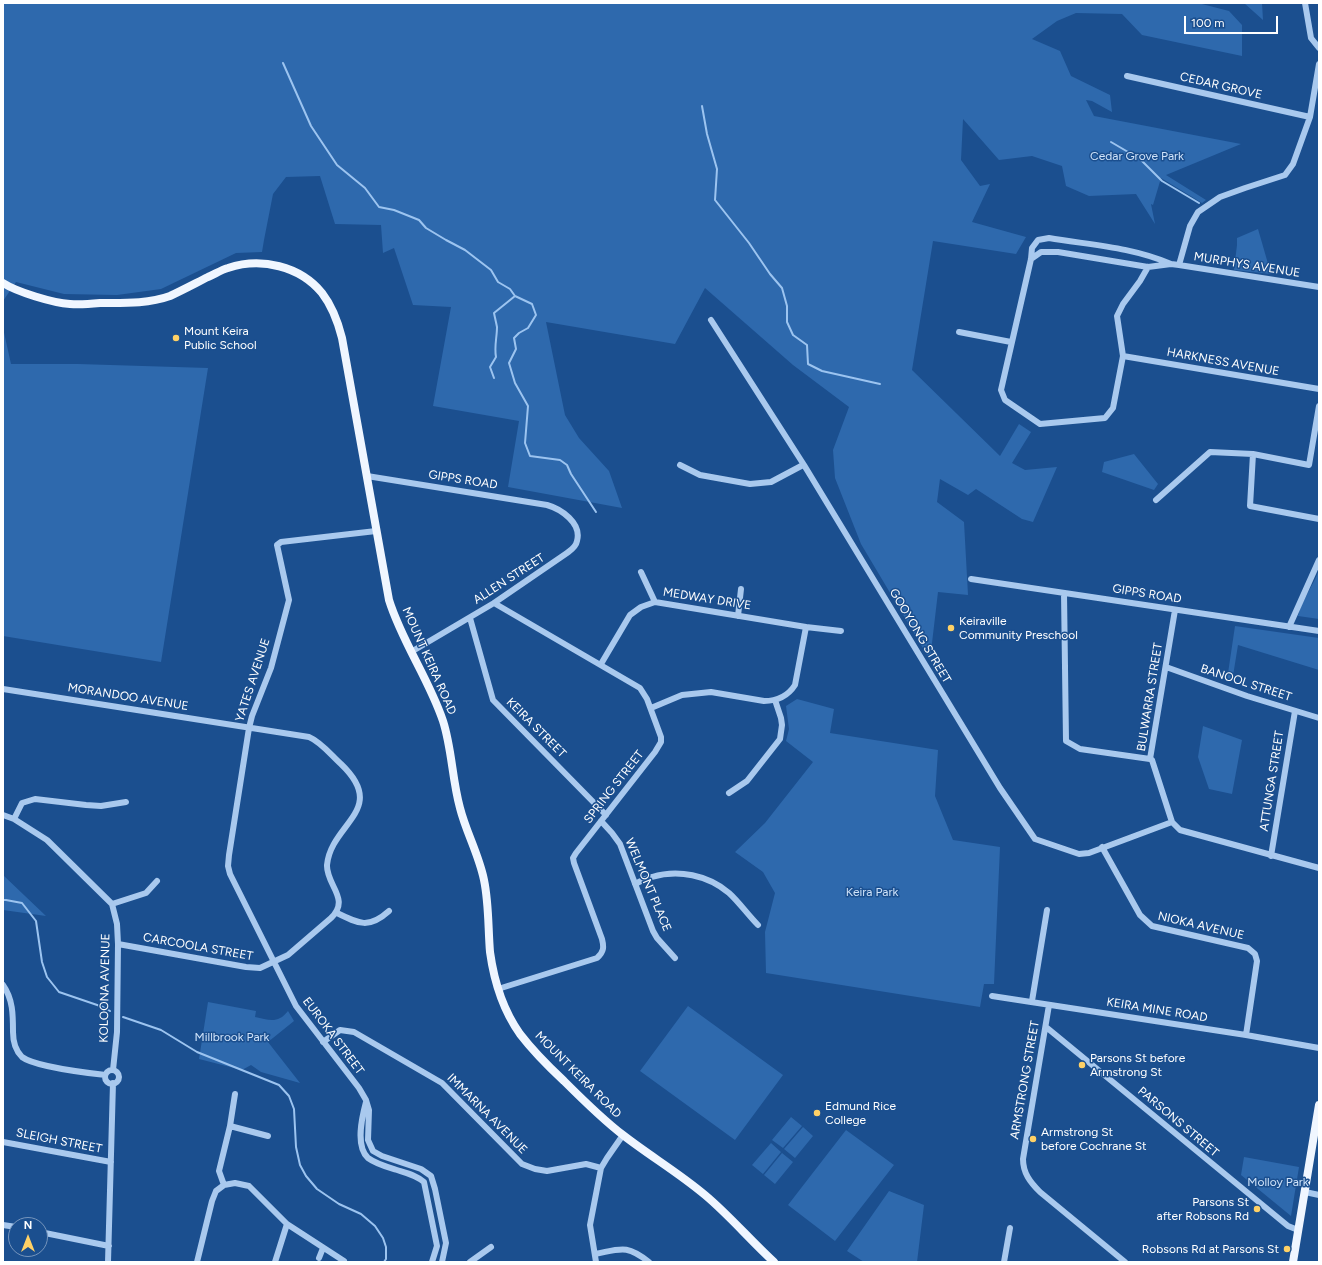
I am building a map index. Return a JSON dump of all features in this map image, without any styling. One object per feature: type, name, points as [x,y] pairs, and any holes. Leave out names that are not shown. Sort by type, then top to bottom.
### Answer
[{"type":"main road","name":"MOUNT KEIRA ROAD","points":[[3,283],[28,294],[52,301],[70,304],[144,302],[170,296],[226,268],[244,264],[260,263],[287,268],[306,279],[322,294],[329,304],[338,324],[346,359],[389,600],[395,619],[434,698],[443,722],[462,817],[482,870],[486,892],[490,951],[493,969],[498,989],[506,1010],[522,1036],[549,1067],[594,1110],[623,1135],[704,1194],[774,1262]]},
{"type":"main road","points":[[1293,1262],[1319,1105]]},
{"type":"street","points":[[1305,3],[1311,38],[1319,48]]},
{"type":"street","points":[[1179,265],[1190,226],[1198,212],[1220,197],[1285,175],[1293,164],[1310,117],[1319,64]]},
{"type":"street","name":"CEDAR GROVE","points":[[1127,76],[1310,117]]},
{"type":"street","name":"MURPHYS AVENUE","points":[[1031,259],[1032,248],[1038,240],[1049,238],[1130,250],[1158,258],[1171,264]]},
{"type":"street","name":"MURPHYS AVENUE","points":[[1031,259],[1041,252],[1058,252],[1148,266],[1171,264],[1179,265],[1319,287]]},
{"type":"street","points":[[1031,259],[1001,390],[1005,400],[1040,424],[1105,418],[1113,408],[1123,356],[1117,316],[1123,304],[1140,281],[1148,266]]},
{"type":"street","name":"GOOYONG STREET","points":[[711,320],[804,465],[1000,788],[1035,839],[1079,854],[1089,853],[1172,822]]},
{"type":"street","points":[[959,332],[1011,342]]},
{"type":"street","name":"HARKNESS AVENUE","points":[[1123,356],[1319,389]]},
{"type":"street","points":[[1156,500],[1210,452],[1253,454],[1308,465],[1319,406]]},
{"type":"street","points":[[1253,454],[1250,506],[1319,519]]},
{"type":"street","points":[[680,465],[700,475],[750,484],[771,482],[804,465]]},
{"type":"street","name":"GIPPS ROAD","points":[[367,476],[529,501],[554,507]]},
{"type":"street","name":"ALLEN STREET","points":[[411,652],[494,603],[574,547],[577,542],[576,531],[572,522],[566,515],[554,507]]},
{"type":"street","name":"YATES AVENUE","points":[[274,962],[230,874],[228,866],[249,728],[252,716],[271,668],[288,600],[277,544],[281,542],[376,531]]},
{"type":"street","points":[[1289,627],[1319,560]]},
{"type":"street","points":[[641,572],[655,602]]},
{"type":"street","name":"GIPPS ROAD","points":[[971,579],[1319,631]]},
{"type":"street","points":[[738,616],[741,589]]},
{"type":"street","points":[[1064,593],[1066,741],[1080,749],[1150,759]]},
{"type":"street","name":"MEDWAY DRIVE","points":[[601,664],[630,615],[641,607],[655,602],[806,627],[841,631]]},
{"type":"street","name":"SPRING STREET","points":[[494,603],[640,688],[646,694],[660,732],[661,742],[655,752],[576,853],[573,860],[602,939],[602,953],[597,958],[498,989]]},
{"type":"street","name":"BULWARRA STREET","points":[[1172,822],[1152,760],[1150,759],[1175,610]]},
{"type":"street","name":"KEIRA STREET","points":[[470,618],[493,700],[606,815]]},
{"type":"street","points":[[651,708],[682,694],[711,692],[761,700],[775,700],[785,696],[795,685],[806,627]]},
{"type":"street","name":"BANOOL STREET","points":[[1166,667],[1247,696],[1319,718]]},
{"type":"street","name":"MORANDOO AVENUE","points":[[3,689],[300,736],[314,740],[350,772],[360,795],[359,806],[328,858],[328,874],[338,894],[339,905],[336,913]]},
{"type":"street","points":[[729,793],[747,781],[780,739],[782,726],[781,718],[775,700]]},
{"type":"street","name":"ATTUNGA STREET","points":[[1271,856],[1295,710]]},
{"type":"street","points":[[14,820],[22,804],[34,799],[101,806],[126,802]]},
{"type":"street","points":[[3,815],[47,840],[112,904],[146,893],[158,881]]},
{"type":"street","name":"WELMONT PLACE","points":[[601,821],[620,844],[653,931],[675,958]]},
{"type":"street","points":[[1172,822],[1180,830],[1319,868]]},
{"type":"street","name":"NIOKA AVENUE","points":[[1102,847],[1140,916],[1152,926],[1248,948],[1255,954],[1257,961],[1246,1035]]},
{"type":"street","points":[[635,884],[652,876],[663,874],[679,874],[702,877],[729,893],[758,925]]},
{"type":"street","name":"KOLOONA AVENUE","points":[[112,904],[117,924],[118,944],[117,1032],[113,1070]]},
{"type":"street","points":[[1032,1002],[1047,910]]},
{"type":"street","points":[[336,913],[356,922],[366,924],[381,918],[389,911]]},
{"type":"street","name":"CARCOOLA STREET","points":[[118,944],[246,967],[260,968],[294,951],[336,913]]},
{"type":"street","name":"EUROKA STREET","points":[[274,962],[296,1006],[359,1088],[366,1100],[369,1110],[368,1140],[373,1151],[382,1156],[421,1169],[431,1176],[446,1243],[442,1262]]},
{"type":"street","points":[[3,985],[11,1000],[15,1046],[24,1058],[36,1063],[105,1076]]},
{"type":"street","name":"KEIRA MINE ROAD","points":[[992,996],[1246,1035],[1319,1048]]},
{"type":"street","name":"ARMSTRONG STREET","points":[[1049,1005],[1023,1159],[1024,1170],[1034,1186],[1125,1262]]},
{"type":"street","name":"PARSONS STREET","points":[[1046,1027],[1276,1217],[1288,1226],[1298,1230]]},
{"type":"street","name":"IMMARNA AVENUE","points":[[324,1042],[340,1030],[354,1032],[442,1083],[522,1164],[535,1170],[547,1171],[586,1164],[602,1168]]},
{"type":"street","points":[[113,1070],[117,1072],[119,1076],[117,1081],[113,1083],[107,1082],[105,1076],[109,1071],[113,1070]]},
{"type":"street","points":[[108,1262],[113,1083]]},
{"type":"street","points":[[224,1184],[219,1170],[230,1126],[235,1094]]},
{"type":"street","points":[[366,1100],[360,1135],[361,1145],[368,1157],[379,1164],[417,1176],[424,1182],[437,1246],[432,1262]]},
{"type":"street","points":[[230,1126],[268,1136]]},
{"type":"street","points":[[596,1262],[590,1225],[602,1168],[623,1135]]},
{"type":"street","name":"SLEIGH STREET","points":[[3,1142],[111,1162]]},
{"type":"street","points":[[197,1262],[212,1201],[216,1191],[224,1184],[235,1183],[249,1186],[287,1224],[344,1261]]},
{"type":"street","points":[[1305,1192],[1319,1195]]},
{"type":"street","points":[[275,1262],[287,1224]]},
{"type":"street","points":[[1004,1262],[1010,1228]]},
{"type":"street","points":[[48,1234],[109,1246]]},
{"type":"street","points":[[470,1262],[492,1247]]},
{"type":"street","points":[[319,1258],[323,1248]]},
{"type":"street","points":[[594,1254],[625,1249],[634,1251],[649,1262]]},
{"type":"green space","name":"Cedar Grove Park","points":[[3,3],[1198,3],[1229,11],[1242,25],[1242,56],[1142,35],[1122,14],[1076,13],[1057,21],[1032,39],[1060,51],[1071,76],[1110,95],[1112,112],[1092,101],[1086,100],[1094,116],[1241,144],[1166,175],[1206,200],[1202,203],[1161,178],[1153,205],[1151,204],[1155,224],[1136,194],[1089,196],[1066,186],[1062,166],[1032,156],[999,160],[963,119],[961,160],[980,186],[990,184],[972,222],[1026,237],[1016,254],[933,241],[912,370],[1000,456],[1019,424],[1031,432],[1012,463],[1025,470],[1057,467],[1033,522],[1022,519],[976,489],[968,495],[940,479],[937,502],[964,522],[968,595],[938,592],[930,660],[861,544],[835,478],[833,450],[849,407],[793,365],[705,288],[675,344],[546,322],[565,415],[579,438],[609,471],[622,508],[508,487],[519,421],[433,406],[451,307],[413,305],[394,248],[383,253],[381,225],[335,224],[320,176],[286,177],[273,194],[262,252],[236,253],[161,289],[117,295],[64,294],[16,282],[3,301]]},
{"type":"green space","points":[[1244,3],[1262,3],[1263,20]]},
{"type":"green space","points":[[1258,229],[1271,274],[1234,270],[1237,238]]},
{"type":"green space","points":[[3,328],[11,364],[78,364],[208,368],[161,662],[3,636]]},
{"type":"green space","points":[[1134,454],[1158,484],[1154,490],[1102,472],[1104,462]]},
{"type":"green space","points":[[1319,570],[1319,619],[1298,616],[1302,604]]},
{"type":"green space","points":[[1235,626],[1319,638],[1319,670],[1238,645],[1232,682],[1227,680]]},
{"type":"green space","name":"Keira Park","points":[[797,699],[834,709],[830,733],[938,750],[935,796],[953,840],[1000,847],[994,984],[984,984],[980,1007],[766,973],[765,932],[775,893],[763,872],[735,852],[765,823],[813,762],[786,741],[789,729],[786,706]]},
{"type":"green space","points":[[1203,726],[1242,740],[1232,794],[1209,789],[1198,757]]},
{"type":"green space","points":[[3,875],[46,916],[3,910]]},
{"type":"green space","name":"Millbrook Park","points":[[208,1002],[256,1011],[255,1017],[269,1020],[281,1018],[288,1011],[294,1021],[268,1042],[300,1083],[261,1072],[251,1065],[242,1070],[199,1059]]},
{"type":"green space","points":[[688,1006],[783,1075],[735,1140],[640,1071]]},
{"type":"green space","points":[[791,1117],[802,1126],[783,1148],[772,1140]]},
{"type":"green space","points":[[803,1127],[813,1136],[795,1158],[784,1149]]},
{"type":"green space","points":[[846,1130],[894,1165],[835,1241],[788,1205]]},
{"type":"green space","points":[[771,1143],[781,1152],[763,1174],[752,1165]]},
{"type":"green space","points":[[782,1153],[793,1162],[775,1184],[764,1175]]},
{"type":"green space","name":"Molloy Park","points":[[1244,1157],[1299,1167],[1291,1216],[1241,1175]]},
{"type":"green space","points":[[889,1191],[924,1205],[917,1262],[864,1262],[847,1251]]},
{"type":"waterway","points":[[283,63],[311,126],[337,165],[365,188],[379,207],[394,210],[419,220],[426,228],[465,250],[491,270],[498,282],[510,289],[515,296],[532,304],[536,315],[528,328],[514,338],[516,349],[509,363],[515,383],[528,406],[525,443],[530,456],[560,460],[567,465],[571,474],[596,512]]},
{"type":"waterway","points":[[702,106],[707,134],[717,169],[715,200],[782,288],[787,306],[787,322],[793,335],[807,345],[808,364],[822,371],[880,384]]},
{"type":"waterway","points":[[1111,142],[1140,159],[1162,181],[1199,203]]},
{"type":"waterway","points":[[494,378],[490,367],[496,357],[495,350],[497,327],[494,313],[515,296]]},
{"type":"waterway","points":[[3,900],[22,903],[36,921],[42,962],[47,977],[59,992],[103,1007],[110,1011]]},
{"type":"waterway","points":[[123,1017],[161,1030],[197,1052],[279,1085],[289,1096],[294,1109],[296,1147],[300,1165],[306,1176],[317,1189],[339,1204],[361,1214],[375,1226],[383,1238],[386,1247],[386,1259],[384,1262]]},
{"type":"place","name":"Mount Keira Public School","points":[[176,338]]},
{"type":"place","name":"Keiraville Community Preschool","points":[[951,628]]},
{"type":"place","name":"Parsons St before Armstrong St","points":[[1082,1065]]},
{"type":"place","name":"Edmund Rice College","points":[[817,1113]]},
{"type":"place","name":"Armstrong St before Cochrane St","points":[[1033,1139]]},
{"type":"place","name":"Parsons St after Robsons Rd","points":[[1257,1209]]},
{"type":"place","name":"Robsons Rd at Parsons St","points":[[1287,1249]]}]
